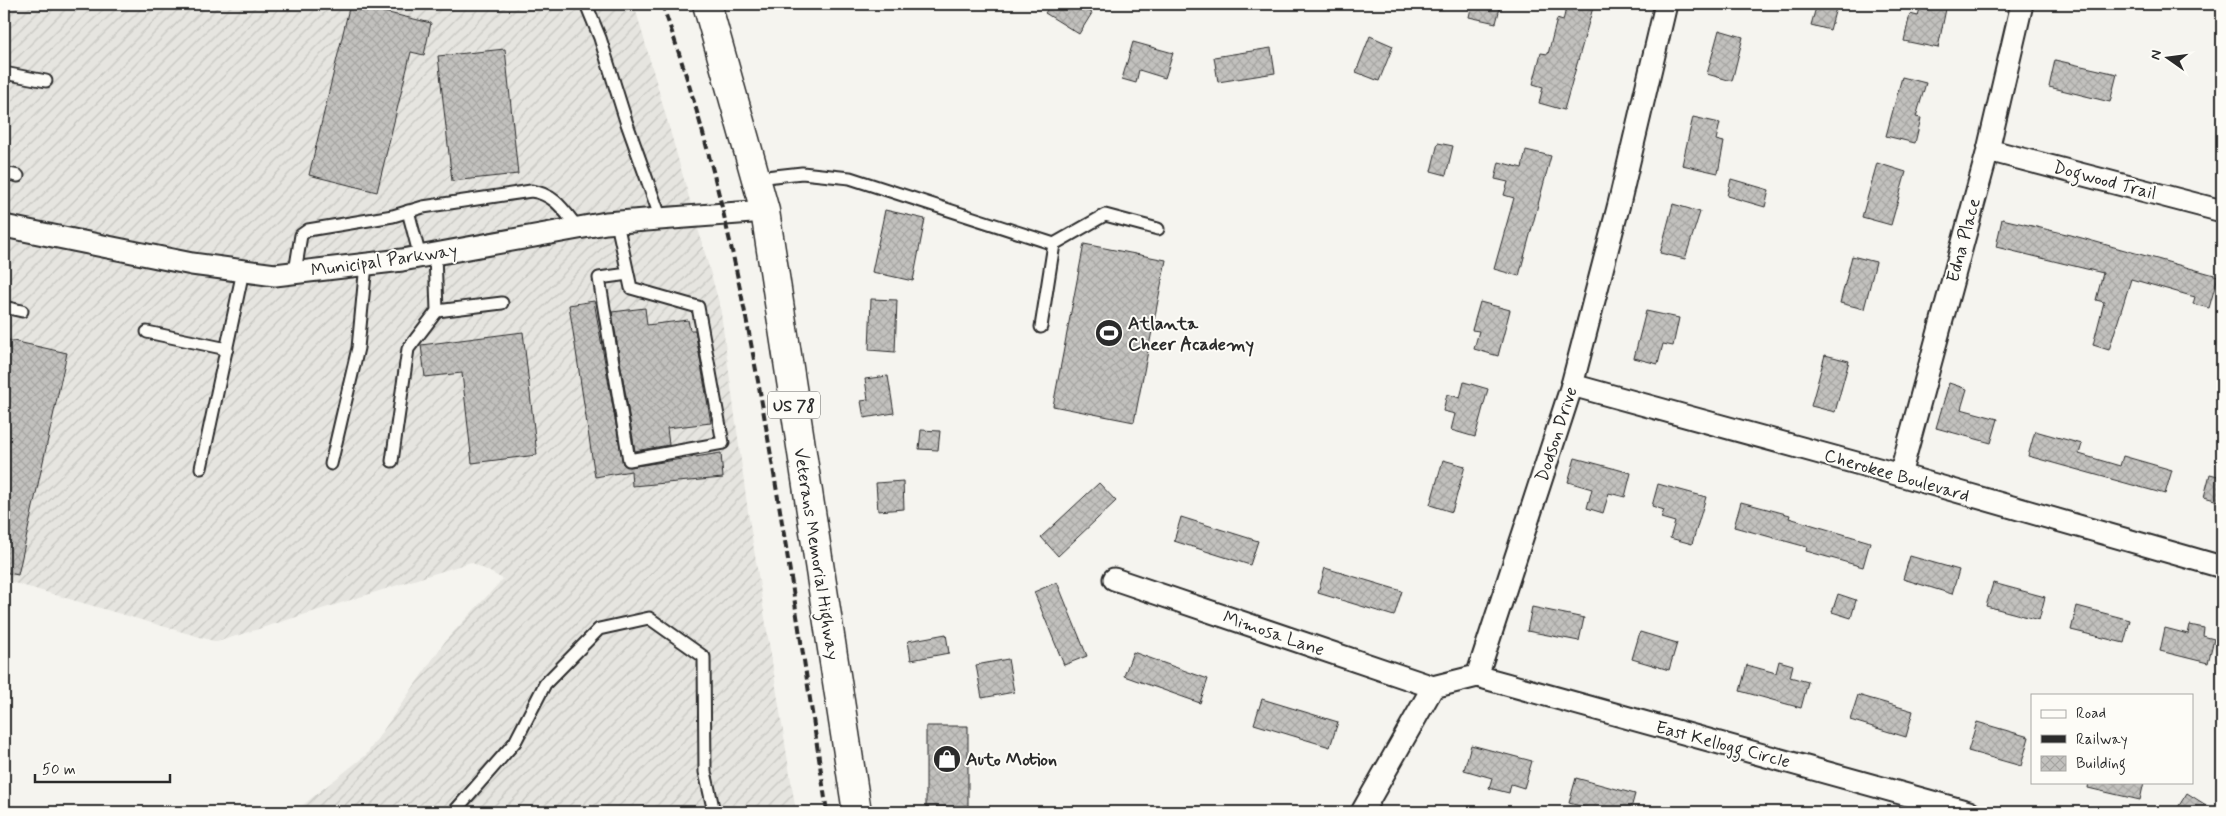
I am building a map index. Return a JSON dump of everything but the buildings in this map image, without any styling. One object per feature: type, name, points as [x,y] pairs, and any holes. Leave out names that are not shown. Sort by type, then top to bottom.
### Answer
[{"type":"main road","name":"Veterans Memorial Highway","points":[[707,4],[765,211],[858,812]]},
{"type":"street","name":"Dodson Drive","points":[[1476,676],[1572,385],[1619,204],[1666,4]]},
{"type":"street","name":"Edna Place","points":[[1900,475],[1988,150],[2022,4]]},
{"type":"street","name":"Dogwood Trail","points":[[1988,150],[2222,211]]},
{"type":"street","name":"Municipal Parkway","points":[[4,226],[192,264],[275,275],[427,256],[578,228],[765,211]]},
{"type":"street","name":"Cherokee Boulevard","points":[[1572,385],[1900,475],[2222,567]]},
{"type":"street","name":"Mimosa Lane","points":[[1114,580],[1433,687]]},
{"type":"street","points":[[1362,812],[1433,687],[1476,676]]},
{"type":"street","name":"East Kellogg Circle","points":[[1476,676],[1970,812]]},
{"type":"lane","points":[[586,4],[600,38],[626,121],[662,219]]},
{"type":"lane","points":[[4,73],[46,81]]},
{"type":"lane","points":[[4,173],[18,176]]},
{"type":"lane","points":[[756,178],[802,173],[850,178],[1054,244],[1105,215],[1158,229]]},
{"type":"lane","points":[[295,272],[301,235],[308,230],[393,216],[423,207],[531,191],[543,192],[556,201],[578,228]]},
{"type":"lane","points":[[408,211],[427,256],[437,311]]},
{"type":"lane","points":[[617,223],[628,274],[631,288],[698,307],[723,443],[629,460],[599,278],[628,274]]},
{"type":"lane","points":[[1041,327],[1054,244]]},
{"type":"lane","points":[[331,464],[358,348],[366,264]]},
{"type":"lane","points":[[201,468],[244,271]]},
{"type":"lane","points":[[392,462],[408,349],[437,311],[502,303]]},
{"type":"lane","points":[[4,307],[22,312]]},
{"type":"lane","points":[[147,332],[227,349]]},
{"type":"lane","points":[[454,812],[515,742],[545,684],[599,629],[649,618],[704,657],[705,772],[714,812]]},
{"type":"shaded area","points":[[4,4],[634,4],[720,306],[748,512],[796,812],[294,812],[366,755],[446,640],[503,579],[471,562],[217,642],[4,580]]},
{"type":"railway","points":[[662,4],[681,60],[714,175],[741,291],[773,468],[827,812]]},
{"type":"place","name":"Atlanta Cheer Academy","points":[[1109,333]]},
{"type":"place","name":"Auto Motion","points":[[947,759]]}]
